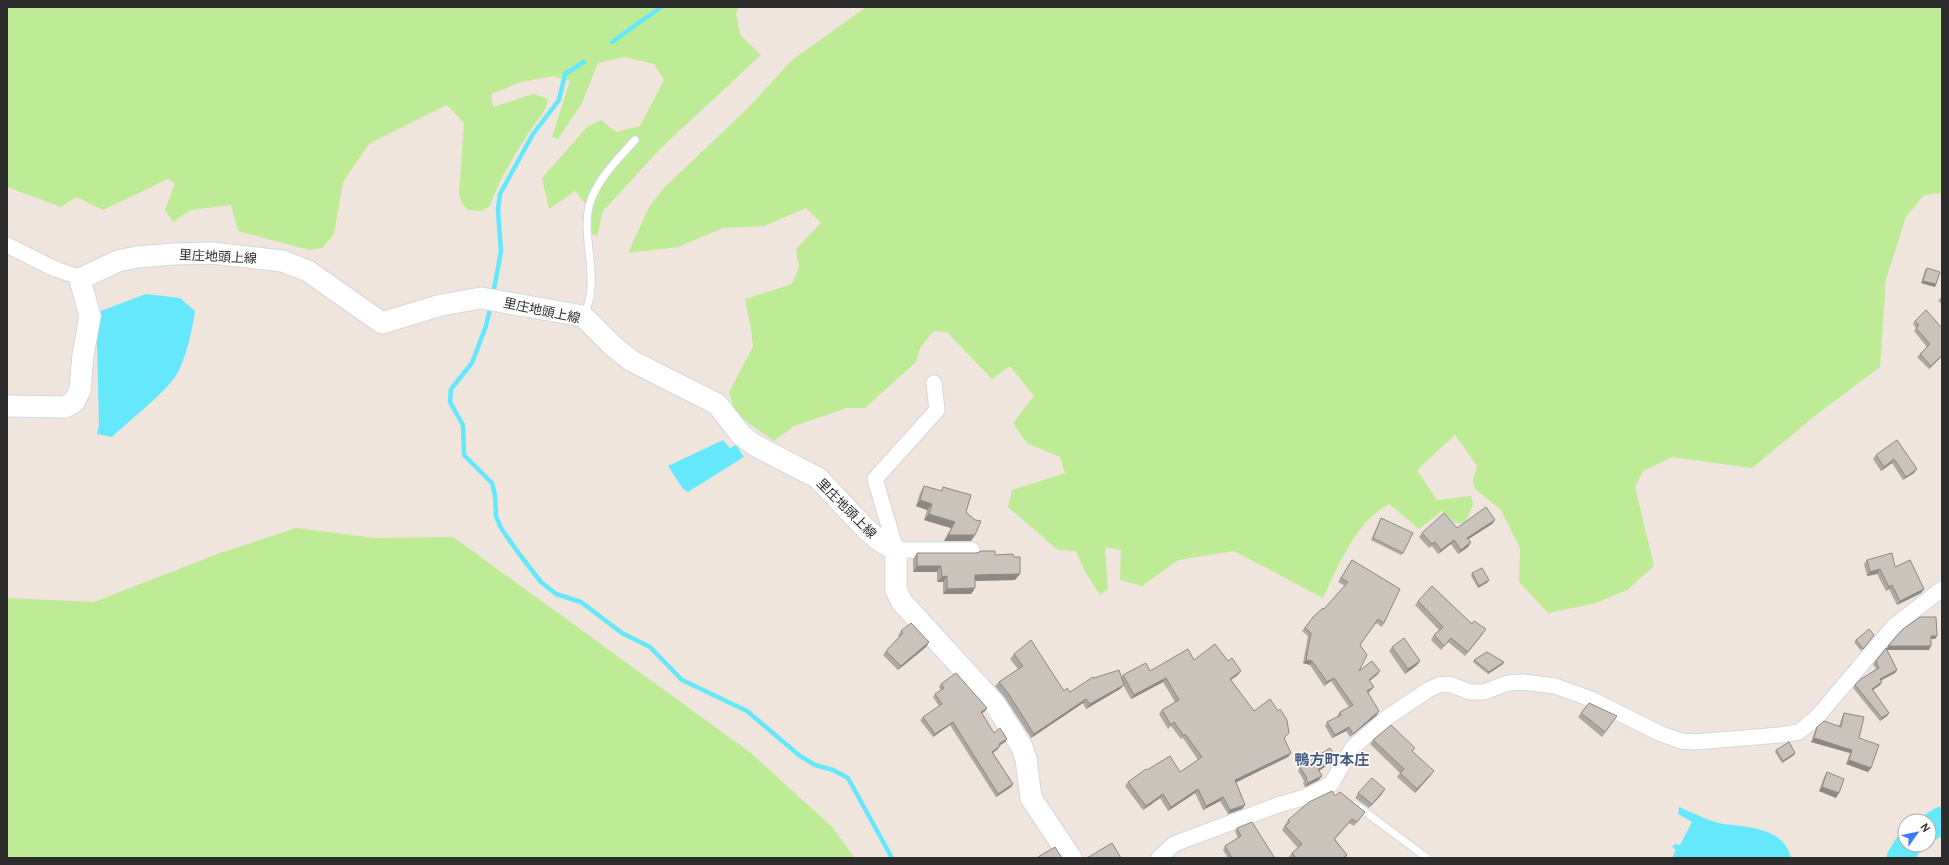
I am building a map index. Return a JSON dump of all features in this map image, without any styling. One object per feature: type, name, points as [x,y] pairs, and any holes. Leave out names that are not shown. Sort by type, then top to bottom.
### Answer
[{"type":"main road","name":"里庄地頭上線","points":[[82,278],[118,261],[137,257],[212,253],[282,261],[308,271],[382,323],[441,305],[481,298],[583,316],[614,347],[632,361],[717,404],[742,436],[756,446],[818,478],[865,528],[880,541],[896,550]]},
{"type":"main road","points":[[7,406],[65,407],[74,402],[80,390],[83,355],[90,316],[81,284],[82,278]]},
{"type":"main road","points":[[896,550],[896,590],[902,602],[995,704],[1022,747],[1026,759],[1031,798],[1071,858]]},
{"type":"street","points":[[7,245],[55,269],[82,278]]},
{"type":"street","points":[[934,383],[937,410],[875,479],[896,550],[972,550]]},
{"type":"street","points":[[1159,858],[1174,844],[1278,805],[1334,786],[1353,746],[1388,717],[1428,690],[1439,685],[1449,684],[1470,692],[1484,692],[1508,684],[1523,682],[1555,686],[1592,698],[1659,733],[1682,741],[1695,742],[1799,732],[1817,717],[1894,626],[1942,589]]},
{"type":"lane","points":[[583,316],[589,306],[590,279],[587,217],[590,204],[597,188],[609,170],[635,140]]},
{"type":"lane","points":[[1348,798],[1427,858]]},
{"type":"green space","points":[[7,7],[739,7],[736,13],[740,35],[761,55],[662,147],[603,211],[597,236],[584,230],[585,203],[575,191],[549,209],[542,178],[588,126],[601,120],[616,132],[640,126],[664,80],[654,64],[625,57],[598,63],[582,103],[558,139],[552,137],[570,81],[553,76],[521,82],[491,94],[493,107],[533,94],[548,99],[543,113],[517,151],[497,187],[490,206],[481,211],[468,210],[462,203],[459,194],[464,123],[447,105],[369,144],[343,182],[334,234],[322,248],[309,250],[238,231],[231,205],[191,210],[173,222],[165,210],[175,183],[168,179],[103,210],[76,197],[61,207],[7,187]]},
{"type":"green space","points":[[866,7],[1942,7],[1942,193],[1924,195],[1906,217],[1886,279],[1880,367],[1816,415],[1752,468],[1672,457],[1643,471],[1635,487],[1654,566],[1627,590],[1596,603],[1548,613],[1519,582],[1520,548],[1501,510],[1475,489],[1473,482],[1477,466],[1455,435],[1417,470],[1437,500],[1471,496],[1473,505],[1465,523],[1455,523],[1442,511],[1419,529],[1389,504],[1378,511],[1358,532],[1342,558],[1323,598],[1234,551],[1178,560],[1142,586],[1120,580],[1121,550],[1105,547],[1108,589],[1100,595],[1084,570],[1076,551],[1058,550],[1008,507],[1012,490],[1065,473],[1060,457],[1027,443],[1013,423],[1034,396],[1010,366],[992,379],[947,332],[934,331],[920,348],[916,362],[865,408],[847,408],[794,426],[774,441],[736,414],[729,392],[753,347],[745,299],[792,284],[799,268],[796,249],[821,223],[806,208],[764,226],[723,228],[678,247],[628,253],[649,207],[665,187],[749,107],[791,61]]},
{"type":"green space","points":[[296,528],[375,538],[453,537],[751,753],[832,827],[855,858],[7,858],[7,598],[94,602],[220,553]]},
{"type":"water","points":[[146,294],[180,298],[195,311],[190,338],[181,367],[177,375],[166,388],[112,437],[97,434],[99,426],[97,344],[92,340],[98,312]]},
{"type":"water","points":[[723,440],[730,448],[736,445],[744,457],[688,492],[683,489],[668,466]]},
{"type":"water","points":[[1679,807],[1714,822],[1762,830],[1772,834],[1780,839],[1787,847],[1791,858],[1672,858],[1676,850],[1672,847],[1675,844],[1680,845],[1692,822],[1678,814]]},
{"type":"building","points":[[1927,268],[1940,272],[1936,284],[1923,281]]},
{"type":"building","points":[[1926,310],[1942,328],[1942,355],[1931,366],[1920,354],[1930,344],[1916,328],[1919,325],[1915,321]]},
{"type":"building","points":[[1897,440],[1917,469],[1906,477],[1894,459],[1884,467],[1876,455]]},
{"type":"building","points":[[924,486],[942,491],[943,487],[971,495],[966,512],[975,520],[981,521],[975,535],[948,535],[955,522],[929,514],[932,504],[920,500]]},
{"type":"building","points":[[1486,507],[1495,520],[1467,538],[1471,542],[1461,550],[1454,540],[1441,550],[1435,542],[1432,544],[1422,533],[1444,513],[1457,528]]},
{"type":"building","points":[[1381,518],[1413,533],[1403,553],[1373,538]]},
{"type":"building","points":[[982,551],[995,551],[995,555],[1013,554],[1014,557],[1020,557],[1020,574],[975,575],[975,588],[947,589],[947,576],[942,577],[941,566],[917,566],[917,553],[976,553]]},
{"type":"building","points":[[1892,553],[1895,567],[1910,560],[1924,589],[1900,601],[1892,585],[1889,587],[1880,569],[1870,572],[1867,560]]},
{"type":"building","points":[[1352,560],[1400,589],[1384,623],[1378,619],[1360,645],[1367,655],[1359,671],[1372,661],[1380,671],[1369,680],[1374,687],[1367,691],[1379,711],[1353,734],[1349,727],[1335,735],[1327,722],[1341,715],[1340,712],[1353,705],[1334,678],[1327,682],[1312,661],[1306,660],[1311,633],[1305,628],[1313,617],[1323,608],[1324,609],[1348,582],[1341,578]]},
{"type":"building","points":[[1482,568],[1489,580],[1479,586],[1472,573]]},
{"type":"building","points":[[1432,586],[1472,624],[1474,621],[1486,629],[1468,652],[1451,638],[1444,646],[1434,635],[1443,627],[1418,601]]},
{"type":"building","points":[[1920,617],[1936,617],[1937,636],[1931,636],[1931,646],[1888,646],[1903,629]]},
{"type":"building","points":[[911,623],[929,642],[901,666],[886,651],[903,633],[901,631]]},
{"type":"building","points":[[1869,629],[1874,635],[1863,649],[1856,640]]},
{"type":"building","points":[[1404,638],[1420,661],[1408,669],[1392,647]]},
{"type":"building","points":[[1031,640],[1064,691],[1067,688],[1070,692],[1093,677],[1094,678],[1119,670],[1124,685],[1090,704],[1086,699],[1034,734],[1008,693],[999,682],[1023,666],[1014,654]]},
{"type":"building","points":[[1215,644],[1228,661],[1232,658],[1241,671],[1230,679],[1254,711],[1270,699],[1278,711],[1280,709],[1287,720],[1289,733],[1284,738],[1291,753],[1235,780],[1245,805],[1230,810],[1223,797],[1206,806],[1198,789],[1171,807],[1163,794],[1146,806],[1128,782],[1146,769],[1147,770],[1170,756],[1180,772],[1202,757],[1174,722],[1171,725],[1162,710],[1179,700],[1166,678],[1134,695],[1123,675],[1146,663],[1150,671],[1188,649],[1194,660]]},
{"type":"building","points":[[1886,648],[1897,670],[1880,679],[1882,682],[1872,689],[1889,713],[1882,718],[1855,685],[1861,679],[1879,668],[1876,661]]},
{"type":"building","points":[[1487,652],[1504,662],[1489,672],[1474,660]]},
{"type":"building","points":[[956,673],[987,708],[981,712],[994,733],[1000,728],[1007,739],[999,744],[1000,746],[992,752],[1013,784],[998,794],[953,722],[935,734],[923,717],[942,704],[935,694],[944,688],[941,684]]},
{"type":"building","points":[[1589,703],[1617,716],[1605,732],[1581,713]]},
{"type":"building","points":[[1844,713],[1864,717],[1859,738],[1879,745],[1871,768],[1849,760],[1852,750],[1814,738],[1817,727],[1824,721],[1841,727]]},
{"type":"building","points":[[1391,725],[1415,748],[1412,751],[1434,771],[1417,789],[1400,773],[1404,769],[1373,740]]},
{"type":"building","points":[[1789,742],[1795,753],[1783,761],[1776,750]]},
{"type":"building","points":[[1330,748],[1336,757],[1318,769],[1322,776],[1308,783],[1307,778],[1300,767]]},
{"type":"building","points":[[1827,772],[1844,779],[1839,793],[1822,787]]},
{"type":"building","points":[[1372,778],[1385,789],[1372,804],[1358,793]]},
{"type":"building","points":[[1332,791],[1335,796],[1340,792],[1365,812],[1357,822],[1352,819],[1334,839],[1347,855],[1343,858],[1296,858],[1292,853],[1302,844],[1285,826],[1290,822],[1288,820],[1309,802]]},
{"type":"building","points":[[1252,822],[1274,857],[1273,858],[1232,858],[1225,846],[1241,836],[1237,828]]},
{"type":"building","points":[[1112,843],[1121,858],[1087,858]]},
{"type":"building","points":[[1055,847],[1062,858],[1038,857]]},
{"type":"waterway","points":[[612,42],[661,7]]},
{"type":"waterway","points":[[493,295],[501,251],[498,210],[500,194],[533,134],[559,100],[565,74],[584,62]]},
{"type":"waterway","points":[[491,304],[486,326],[472,363],[451,389],[450,402],[463,425],[464,455],[492,483],[495,495],[496,516],[501,528],[517,551],[541,582],[556,594],[581,602],[622,633],[650,647],[682,680],[747,711],[800,756],[815,765],[833,770],[848,778],[892,858]]},
{"type":"waterway","points":[[1937,823],[1942,820]]},
{"type":"waterway","points":[[1900,858],[1903,853]]},
{"type":"district","name":"鴨方町本庄","points":[[1332,760]]}]
